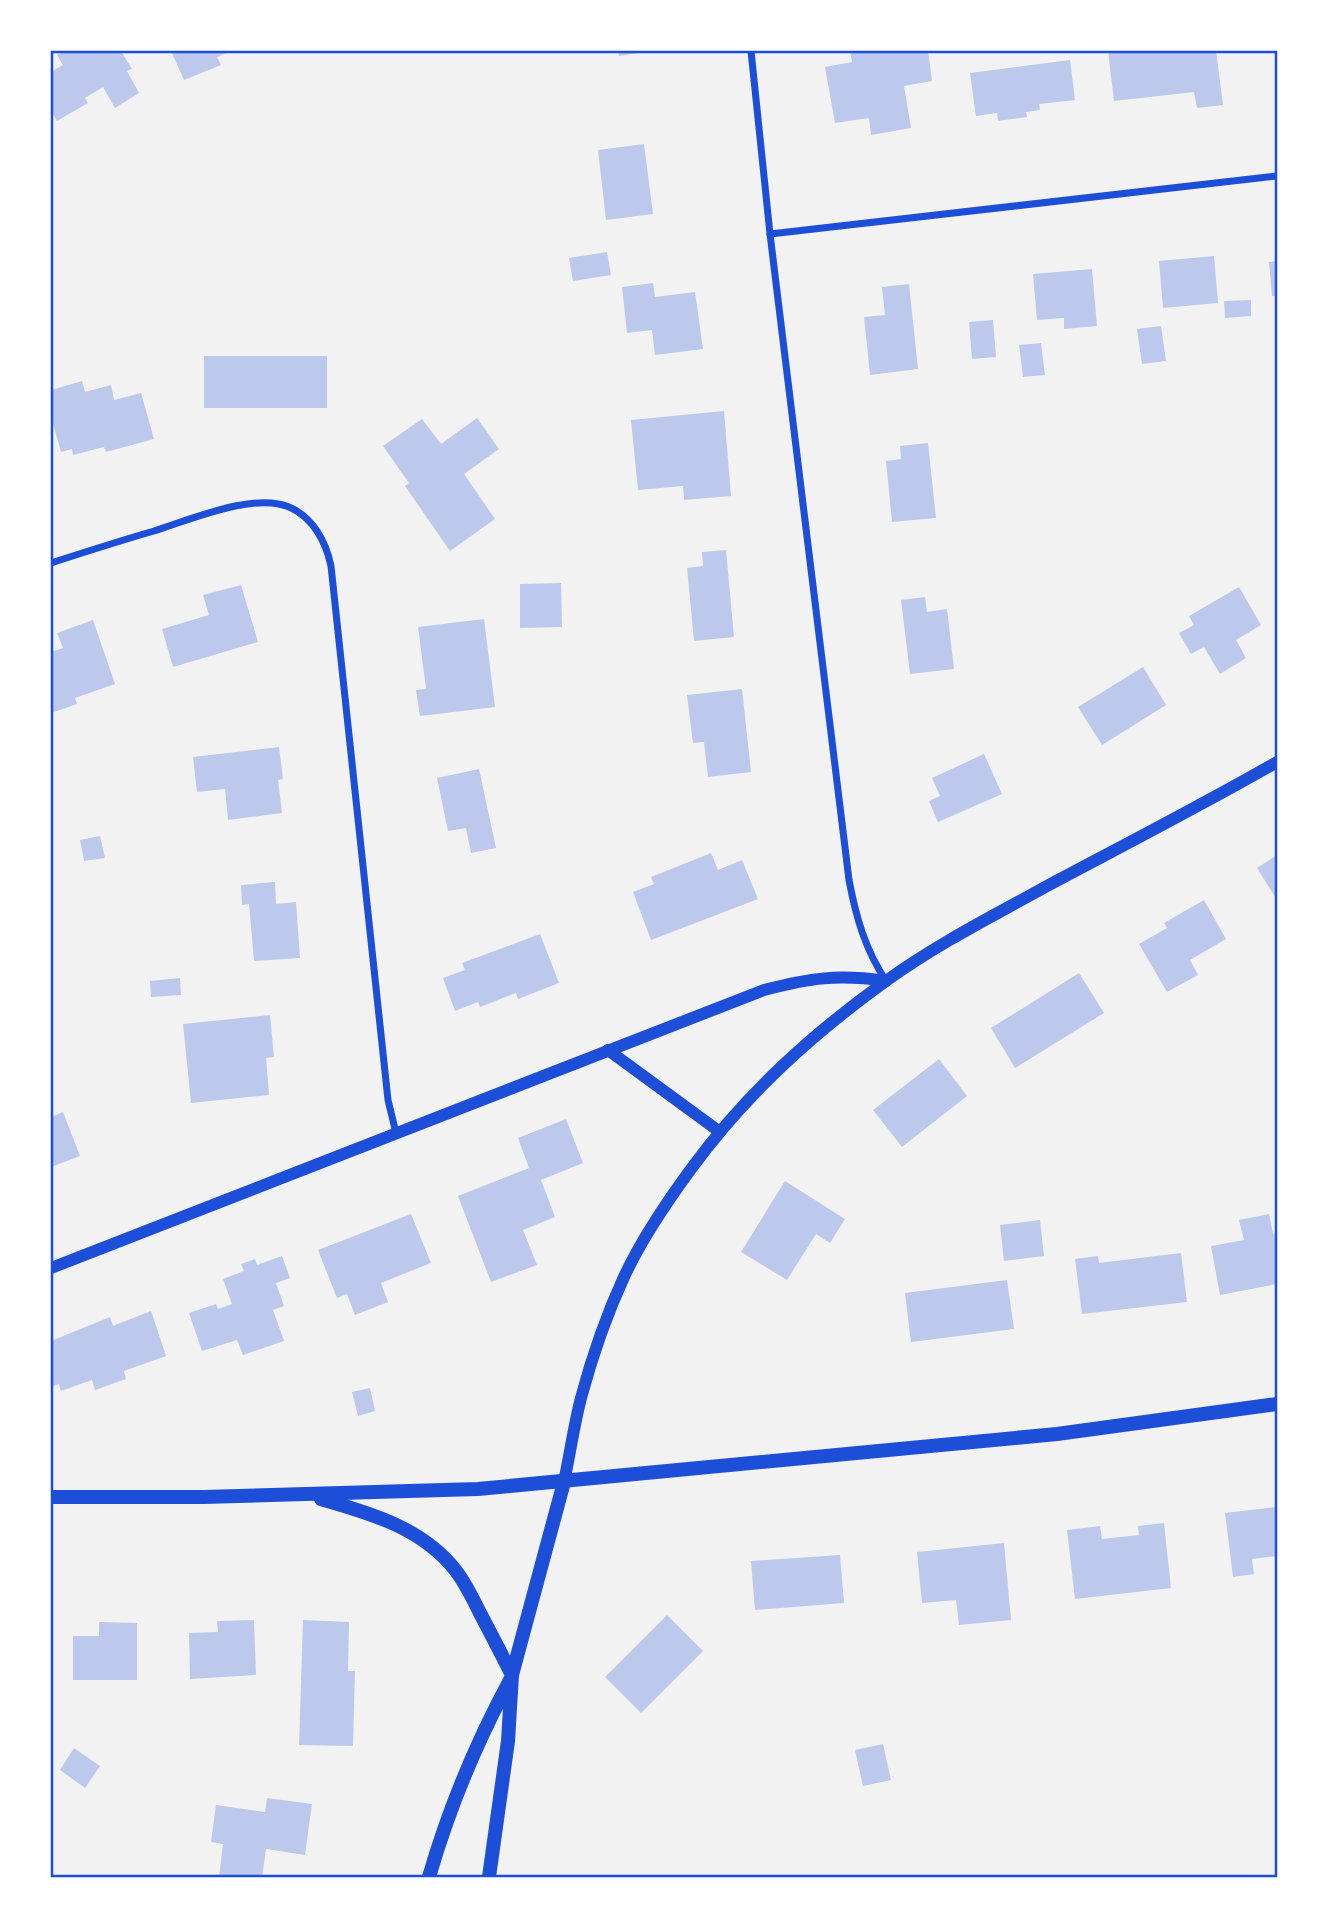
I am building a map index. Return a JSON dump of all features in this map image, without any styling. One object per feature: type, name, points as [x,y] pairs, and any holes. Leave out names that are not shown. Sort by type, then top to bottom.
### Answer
[{"type":"main road","points":[[51,1497],[300,1495],[472,1489],[1057,1434],[1277,1404]]},
{"type":"main road","points":[[429,1877],[463,1776],[512,1675],[564,1482]]},
{"type":"main road","points":[[300,1495],[348,1506],[385,1520],[423,1539],[437,1550],[460,1576],[512,1675],[509,1741],[489,1877]]},
{"type":"street","points":[[751,51],[770,234],[849,880],[859,926],[875,964],[886,981]]},
{"type":"street","points":[[770,234],[1277,176]]},
{"type":"street","points":[[51,562],[223,509],[256,503],[289,507],[303,516],[321,537],[331,566],[387,1091],[396,1133]]},
{"type":"street","points":[[564,1482],[581,1399],[600,1338],[623,1279],[664,1207],[749,1098],[785,1062],[886,981],[982,921],[1277,762]]},
{"type":"street","points":[[51,1268],[764,990],[813,978],[839,976],[886,981]]},
{"type":"street","points":[[608,1050],[720,1132]]},
{"type":"building","points":[[65,51],[121,51],[132,69],[127,71],[139,93],[115,108],[103,87],[85,98],[88,103],[57,121],[51,111],[51,72],[63,65],[57,55]]},
{"type":"building","points":[[171,51],[231,51],[217,57],[221,65],[184,80]]},
{"type":"building","points":[[618,51],[644,51],[645,52],[619,56]]},
{"type":"building","points":[[850,51],[928,51],[932,81],[904,86],[911,128],[871,135],[869,118],[835,123],[825,67],[852,62]]},
{"type":"building","points":[[1108,51],[1216,51],[1223,105],[1197,108],[1194,92],[1114,101]]},
{"type":"building","points":[[1070,60],[1075,100],[1039,104],[1040,110],[1026,112],[1027,117],[998,121],[997,113],[976,116],[970,73]]},
{"type":"building","points":[[644,144],[653,214],[606,220],[598,150]]},
{"type":"building","points":[[607,252],[611,275],[573,281],[569,258]]},
{"type":"building","points":[[1214,256],[1218,303],[1163,308],[1159,261]]},
{"type":"building","points":[[1277,261],[1277,296],[1272,296],[1269,262]]},
{"type":"building","points":[[1092,269],[1097,326],[1064,329],[1064,318],[1037,320],[1033,274]]},
{"type":"building","points":[[653,283],[655,297],[695,292],[703,349],[655,355],[652,330],[627,333],[622,287]]},
{"type":"building","points":[[909,284],[918,369],[870,375],[864,317],[885,315],[882,287]]},
{"type":"building","points":[[1251,300],[1251,316],[1225,318],[1224,301]]},
{"type":"building","points":[[993,320],[996,357],[972,359],[969,322]]},
{"type":"building","points":[[1161,326],[1166,361],[1142,364],[1137,329]]},
{"type":"building","points":[[1041,343],[1045,375],[1023,377],[1019,345]]},
{"type":"building","points":[[204,356],[327,356],[327,408],[204,408]]},
{"type":"building","points":[[82,381],[85,392],[111,385],[114,400],[141,393],[154,439],[106,452],[104,447],[73,455],[72,449],[61,452],[51,416],[51,390]]},
{"type":"building","points":[[724,411],[731,496],[684,500],[683,486],[638,490],[631,420]]},
{"type":"building","points":[[477,418],[499,449],[464,474],[495,519],[450,551],[405,486],[409,483],[383,446],[422,419],[441,444]]},
{"type":"building","points":[[928,443],[936,518],[892,522],[886,461],[901,459],[900,446]]},
{"type":"building","points":[[726,550],[734,637],[694,641],[687,568],[703,566],[702,552]]},
{"type":"building","points":[[561,583],[562,627],[520,628],[520,584]]},
{"type":"building","points":[[241,585],[258,642],[173,667],[162,629],[209,615],[203,595]]},
{"type":"building","points":[[1239,587],[1261,625],[1236,640],[1246,658],[1220,674],[1204,647],[1191,654],[1179,633],[1194,625],[1189,616]]},
{"type":"building","points":[[925,597],[927,612],[947,609],[954,669],[910,674],[901,600]]},
{"type":"building","points":[[484,619],[495,707],[420,716],[416,690],[426,689],[418,627]]},
{"type":"building","points":[[93,620],[115,684],[75,698],[77,704],[51,713],[51,652],[63,648],[57,633]]},
{"type":"building","points":[[1143,667],[1166,705],[1102,745],[1078,707]]},
{"type":"building","points":[[742,689],[751,772],[708,777],[704,742],[693,743],[687,695]]},
{"type":"building","points":[[279,747],[283,779],[278,780],[282,813],[228,820],[225,789],[197,792],[193,757]]},
{"type":"building","points":[[984,754],[1002,794],[938,822],[929,801],[940,796],[932,778]]},
{"type":"building","points":[[479,769],[496,848],[471,853],[466,828],[448,831],[437,778]]},
{"type":"building","points":[[100,836],[105,858],[84,861],[80,840]]},
{"type":"building","points":[[711,853],[718,870],[742,860],[758,899],[651,940],[633,892],[654,884],[651,877]]},
{"type":"building","points":[[1277,855],[1277,900],[1257,868]]},
{"type":"building","points":[[275,882],[276,904],[296,902],[300,958],[254,961],[249,904],[242,905],[241,885]]},
{"type":"building","points":[[1204,900],[1226,939],[1190,960],[1198,975],[1167,992],[1139,944],[1167,928],[1164,923]]},
{"type":"building","points":[[540,934],[559,983],[518,999],[516,993],[480,1007],[478,1002],[455,1011],[443,978],[465,970],[462,963]]},
{"type":"building","points":[[1079,973],[1104,1013],[1015,1068],[991,1028]]},
{"type":"building","points":[[180,978],[181,995],[151,997],[150,981]]},
{"type":"building","points":[[270,1015],[274,1057],[266,1058],[269,1095],[191,1103],[183,1024]]},
{"type":"building","points":[[939,1059],[967,1096],[902,1147],[873,1110]]},
{"type":"building","points":[[63,1112],[80,1156],[51,1167],[51,1117]]},
{"type":"building","points":[[566,1119],[583,1163],[541,1180],[555,1217],[523,1230],[537,1265],[491,1282],[458,1196],[529,1168],[518,1138]]},
{"type":"building","points":[[785,1181],[845,1219],[830,1243],[816,1234],[787,1280],[741,1252]]},
{"type":"building","points":[[411,1214],[431,1263],[381,1283],[388,1302],[355,1315],[347,1294],[337,1298],[318,1250]]},
{"type":"building","points":[[1269,1214],[1273,1234],[1277,1233],[1277,1284],[1220,1295],[1211,1246],[1244,1240],[1239,1220]]},
{"type":"building","points":[[1040,1220],[1044,1256],[1004,1261],[1000,1225]]},
{"type":"building","points":[[1181,1253],[1187,1302],[1082,1314],[1075,1259],[1098,1256],[1099,1263]]},
{"type":"building","points":[[282,1256],[290,1278],[276,1283],[284,1306],[273,1310],[284,1341],[243,1355],[237,1340],[202,1351],[189,1313],[216,1304],[218,1309],[232,1304],[223,1279],[244,1271],[241,1264],[255,1259],[257,1265]]},
{"type":"building","points":[[1007,1280],[1014,1329],[911,1342],[905,1293]]},
{"type":"building","points":[[151,1311],[166,1356],[124,1371],[126,1379],[95,1390],[92,1380],[61,1391],[59,1384],[51,1387],[51,1341],[110,1317],[113,1326]]},
{"type":"building","points":[[370,1388],[375,1411],[358,1416],[352,1392]]},
{"type":"building","points":[[1277,1507],[1277,1556],[1252,1559],[1254,1574],[1233,1577],[1225,1513]]},
{"type":"building","points":[[1164,1523],[1171,1588],[1075,1599],[1067,1530],[1100,1526],[1102,1539],[1139,1535],[1138,1526]]},
{"type":"building","points":[[1004,1543],[1011,1620],[959,1625],[956,1600],[922,1603],[917,1552]]},
{"type":"building","points":[[840,1555],[844,1603],[755,1610],[751,1561]]},
{"type":"building","points":[[667,1615],[703,1651],[641,1713],[605,1677]]},
{"type":"building","points":[[254,1620],[256,1675],[190,1679],[189,1633],[218,1632],[217,1621]]},
{"type":"building","points":[[303,1620],[349,1622],[348,1671],[355,1671],[353,1746],[299,1745]]},
{"type":"building","points":[[99,1622],[137,1623],[137,1680],[73,1680],[73,1636],[99,1636]]},
{"type":"building","points":[[883,1744],[891,1780],[863,1786],[855,1750]]},
{"type":"building","points":[[74,1748],[100,1766],[85,1788],[60,1770]]},
{"type":"building","points":[[267,1798],[312,1804],[305,1855],[266,1849],[262,1877],[219,1877],[223,1844],[211,1842],[216,1805],[265,1812]]}]
